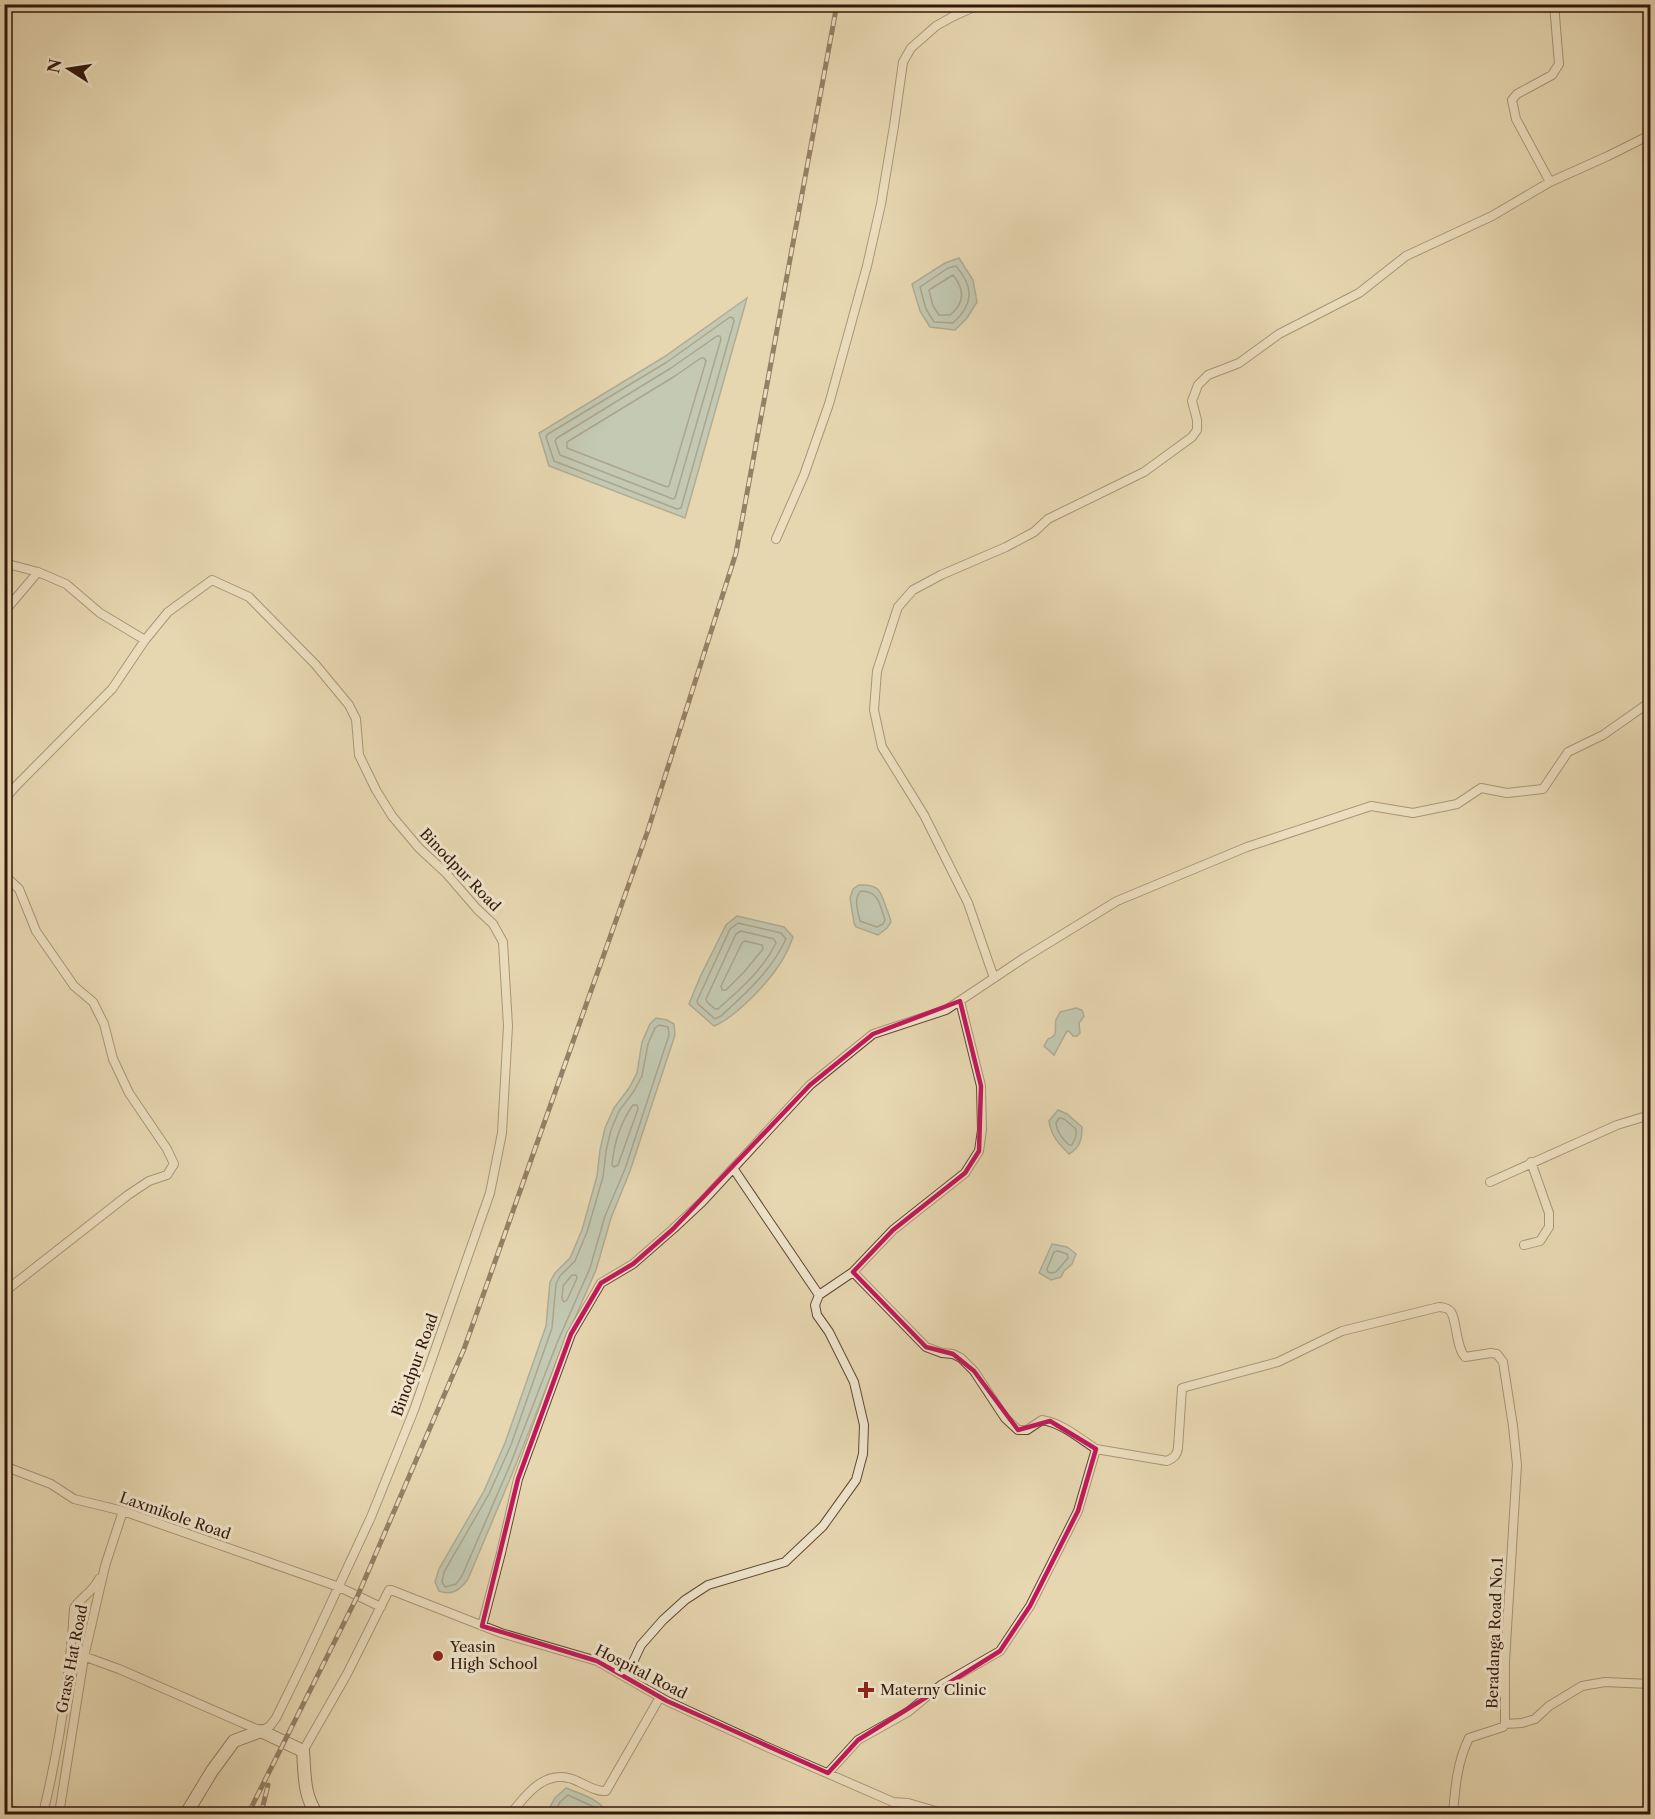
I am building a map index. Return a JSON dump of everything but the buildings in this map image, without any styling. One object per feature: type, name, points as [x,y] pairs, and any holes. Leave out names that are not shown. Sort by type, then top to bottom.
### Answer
[{"type":"street","points":[[776,539],[804,476],[829,404],[867,266],[889,159],[903,62],[911,48],[936,26],[980,4]]},
{"type":"street","points":[[1550,182],[1516,119],[1512,100],[1517,94],[1552,75],[1558,63],[1554,4]]},
{"type":"street","points":[[994,978],[963,893],[924,815],[882,747],[874,710],[877,671],[898,607],[914,590],[941,575],[1006,547],[1034,532],[1048,519],[1144,472],[1192,437],[1197,430],[1197,420],[1192,401],[1198,385],[1208,375],[1239,363],[1279,334],[1359,293],[1406,256],[1492,216],[1550,182],[1650,135]]},
{"type":"street","points":[[4,563],[38,572],[66,584],[100,613],[145,640],[112,689],[4,800]]},
{"type":"street","points":[[4,612],[38,572]]},
{"type":"street","name":"Binodpur Road","points":[[145,640],[168,612],[212,580],[249,597],[315,664],[349,705],[356,718],[359,755],[392,816],[419,848],[446,873],[493,924],[504,942],[507,1038],[502,1133],[490,1193],[414,1410],[371,1517],[339,1587]]},
{"type":"street","points":[[482,1626],[518,1479],[571,1334],[601,1282],[633,1264],[665,1236],[702,1202],[810,1085],[873,1034],[946,1010],[1117,901],[1247,847],[1371,806],[1413,813],[1457,804],[1481,788],[1507,793],[1543,789],[1568,752],[1603,735],[1650,702]]},
{"type":"street","points":[[4,875],[20,889],[36,931],[74,986],[93,1002],[104,1024],[113,1059],[129,1093],[167,1149],[174,1164],[168,1175],[149,1181],[128,1195],[4,1292]]},
{"type":"street","points":[[626,1677],[640,1645],[685,1600],[708,1586],[785,1563],[823,1526],[856,1480],[863,1454],[864,1425],[854,1382],[829,1332],[817,1315],[815,1305],[819,1294],[853,1272],[893,1230],[964,1173],[979,1151],[982,1130],[981,1086],[960,1000]]},
{"type":"street","points":[[1490,1182],[1617,1125],[1650,1115]]},
{"type":"street","points":[[1524,1245],[1540,1241],[1549,1227],[1549,1213],[1531,1162]]},
{"type":"street","points":[[733,1168],[819,1294]]},
{"type":"street","points":[[828,1773],[858,1740],[908,1712],[941,1686],[1000,1651],[1030,1606],[1078,1511],[1095,1449],[1050,1421],[1042,1420],[1027,1430],[1018,1430],[1005,1418],[974,1371],[953,1354],[926,1347],[853,1272]]},
{"type":"street","name":"Beradanga Road No.1","points":[[1095,1449],[1167,1461],[1172,1459],[1178,1448],[1182,1388],[1278,1362],[1342,1332],[1439,1307],[1447,1309],[1453,1315],[1458,1344],[1465,1358],[1491,1353],[1500,1357],[1503,1362],[1517,1465],[1505,1661],[1505,1724],[1503,1727],[1468,1738],[1456,1783],[1453,1815]]},
{"type":"street","name":"Laxmikole Road","points":[[4,1466],[51,1484],[74,1498],[123,1511],[339,1587],[381,1607]]},
{"type":"street","name":"Grass Hat Road","points":[[60,1815],[84,1657],[105,1566],[123,1511]]},
{"type":"street","points":[[43,1815],[59,1740],[72,1652],[74,1608],[95,1587],[105,1566]]},
{"type":"street","points":[[186,1815],[212,1771],[234,1741],[261,1731],[270,1726],[276,1718],[339,1587]]},
{"type":"street","name":"Hospital Road","points":[[303,1751],[347,1674],[389,1590],[392,1590],[482,1626],[597,1661],[660,1697],[767,1747],[893,1802],[908,1803],[946,1815]]},
{"type":"street","points":[[72,1652],[119,1669],[303,1751],[308,1801],[316,1815]]},
{"type":"street","points":[[1505,1724],[1522,1723],[1534,1719],[1549,1706],[1582,1686],[1605,1682],[1650,1684]]},
{"type":"street","points":[[511,1815],[540,1783],[550,1777],[564,1776],[591,1788],[606,1791],[660,1697]]},
{"type":"street","points":[[900,1815],[908,1803]]},
{"type":"highlighted area","points":[[960,1001],[981,1086],[979,1151],[965,1173],[893,1230],[853,1272],[926,1347],[953,1354],[974,1371],[1018,1430],[1050,1421],[1096,1449],[1078,1511],[1030,1606],[1000,1651],[858,1740],[828,1773],[667,1701],[597,1661],[482,1626],[518,1479],[571,1334],[601,1283],[633,1264],[673,1229],[810,1085],[873,1034]]},
{"type":"water","points":[[959,258],[973,280],[977,302],[967,318],[955,330],[930,327],[920,311],[912,284],[945,263]]},
{"type":"water","points":[[747,298],[685,518],[549,466],[539,433],[664,357]]},
{"type":"water","points":[[859,885],[875,887],[878,890],[890,916],[891,922],[878,935],[856,927],[854,923],[850,898],[853,889]]},
{"type":"water","points":[[737,916],[784,927],[793,937],[783,959],[760,989],[732,1015],[714,1026],[689,1004],[726,925]]},
{"type":"water","points":[[1076,1008],[1082,1010],[1084,1016],[1079,1023],[1080,1033],[1073,1036],[1067,1031],[1054,1055],[1044,1046],[1055,1034],[1056,1019],[1060,1012]]},
{"type":"water","points":[[656,1018],[674,1024],[675,1035],[630,1171],[611,1218],[596,1270],[468,1579],[455,1591],[448,1593],[439,1591],[435,1582],[439,1569],[484,1491],[505,1443],[546,1326],[550,1282],[555,1273],[570,1258],[582,1230],[597,1176],[605,1128],[614,1108],[637,1073],[642,1042],[650,1024]]},
{"type":"water","points":[[1058,1110],[1067,1114],[1082,1127],[1080,1143],[1069,1154],[1056,1139],[1050,1126],[1049,1121]]},
{"type":"water","points":[[1052,1244],[1067,1247],[1076,1254],[1072,1264],[1061,1277],[1051,1280],[1039,1273]]},
{"type":"water","points":[[566,1788],[600,1804],[608,1814],[549,1814],[547,1812],[555,1798]]},
{"type":"railway","points":[[248,1814],[358,1595],[464,1349],[647,833],[736,553],[837,4]]},
{"type":"railway","points":[[261,1814],[268,1785]]},
{"type":"place","name":"Yeasin High School","points":[[438,1656]]},
{"type":"place","name":"Materny Clinic","points":[[866,1690]]}]
